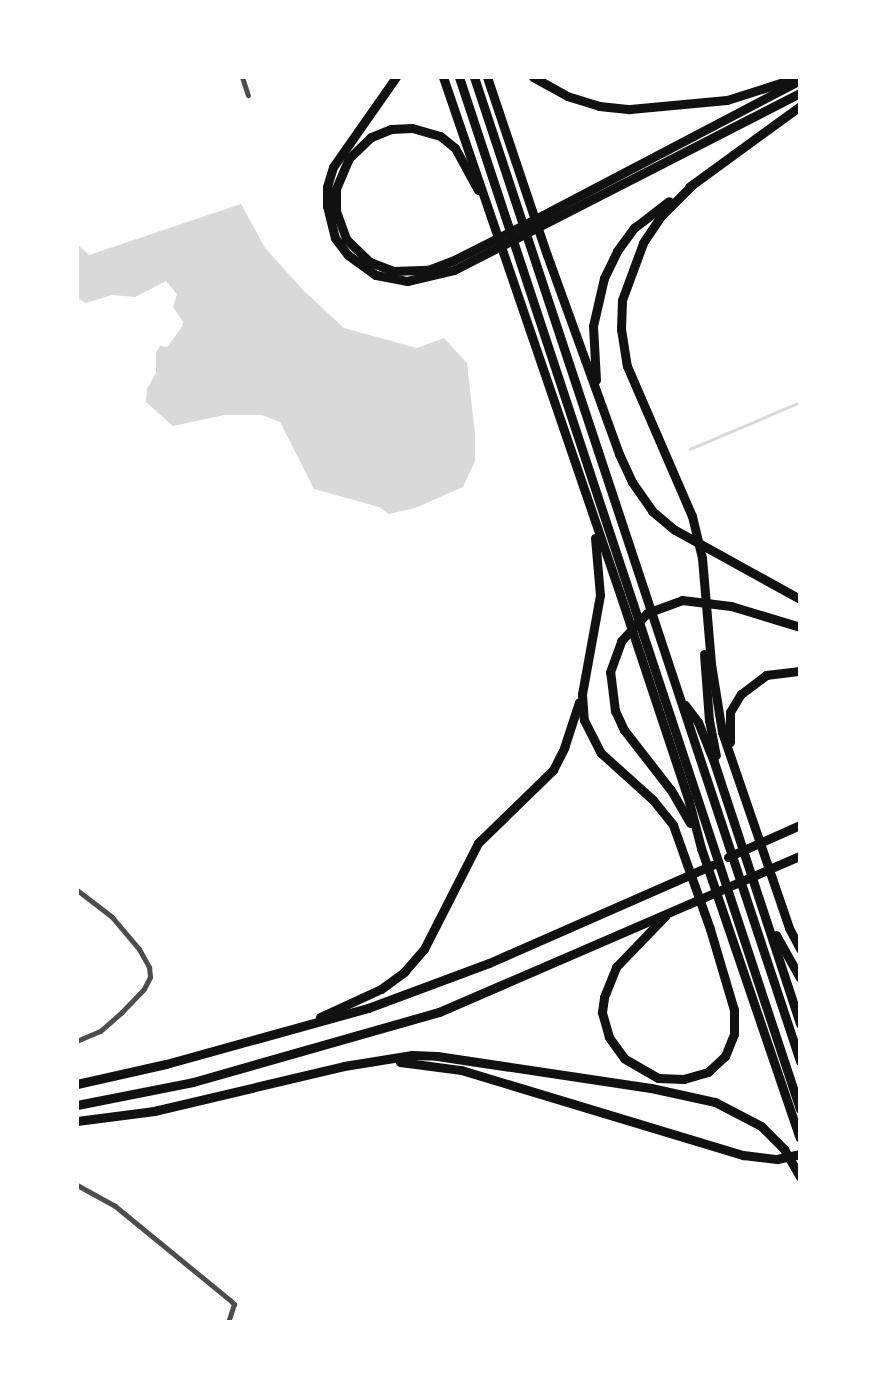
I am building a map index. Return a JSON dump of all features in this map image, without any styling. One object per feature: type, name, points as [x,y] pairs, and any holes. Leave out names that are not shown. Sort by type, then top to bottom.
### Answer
[{"type":"highway","points":[[396,77],[333,167],[327,187],[327,206],[335,238],[348,255],[376,275],[407,281],[454,270],[800,93]]},
{"type":"highway","points":[[443,77],[800,1138]]},
{"type":"highway","points":[[459,77],[800,1109]]},
{"type":"highway","points":[[474,77],[800,1061]]},
{"type":"highway","points":[[487,77],[547,255],[619,454],[632,482],[652,511],[676,530],[711,552],[800,599]]},
{"type":"highway","points":[[533,77],[567,96],[599,106],[631,109],[727,100],[799,78]]},
{"type":"highway","points":[[486,200],[448,141],[431,132],[412,128],[381,132],[355,149],[343,167],[335,199],[341,230],[360,255],[393,271],[428,270],[452,261],[543,215],[799,78]]},
{"type":"highway","points":[[595,385],[595,315],[610,264],[634,228],[800,106]]},
{"type":"highway","points":[[693,184],[661,216],[643,243],[622,300],[621,329],[627,366],[692,516],[701,549],[719,719],[778,897],[800,949]]},
{"type":"highway","points":[[284,1033],[382,989],[415,961],[439,925],[466,862],[478,843],[553,770],[564,748],[582,694],[600,595],[600,572],[591,516]]},
{"type":"highway","points":[[701,848],[687,814],[624,730],[615,711],[610,672],[617,650],[627,632],[647,613],[682,600],[730,606],[800,627]]},
{"type":"highway","points":[[708,632],[705,653],[708,702],[720,781]]},
{"type":"highway","points":[[736,775],[728,730],[735,702],[749,686],[766,675],[800,671]]},
{"type":"highway","points":[[582,694],[583,720],[594,743],[668,816],[685,855],[710,929],[734,1010],[734,1034],[730,1046],[717,1065],[698,1077],[671,1080],[658,1078],[635,1067],[615,1048],[603,1012],[604,997],[616,967],[665,916]]},
{"type":"highway","points":[[682,701],[698,722],[720,781],[800,1024]]},
{"type":"highway","points":[[786,831],[800,818]]},
{"type":"highway","points":[[77,1084],[284,1033],[368,1008],[489,963],[800,825]]},
{"type":"highway","points":[[77,1105],[193,1082],[392,1027],[522,978],[800,856]]},
{"type":"highway","points":[[764,916],[800,978]]},
{"type":"highway","points":[[77,1121],[154,1111],[344,1066],[412,1055],[437,1056],[651,1088],[705,1100],[741,1113],[761,1126],[784,1149],[800,1177]]},
{"type":"highway","points":[[381,1061],[413,1062],[461,1070],[761,1159],[800,1155],[780,1084]]},
{"type":"street","points":[[242,77],[248,94]]},
{"type":"street","points":[[77,890],[112,917],[139,949],[149,967],[150,977],[144,989],[122,1012],[100,1031],[77,1041]]},
{"type":"street","points":[[77,1185],[115,1206],[230,1300],[234,1304],[228,1322]]},
{"type":"shaded area","points":[[241,204],[265,248],[304,291],[344,328],[417,348],[444,338],[467,363],[475,434],[475,461],[463,487],[415,508],[389,514],[379,507],[314,489],[280,422],[262,415],[224,415],[173,426],[146,402],[147,389],[156,373],[156,352],[160,346],[167,347],[182,327],[183,322],[173,307],[177,294],[166,281],[135,297],[112,295],[86,303],[77,298],[77,244],[89,255]]},
{"type":"waterway","points":[[690,449],[800,402]]}]
